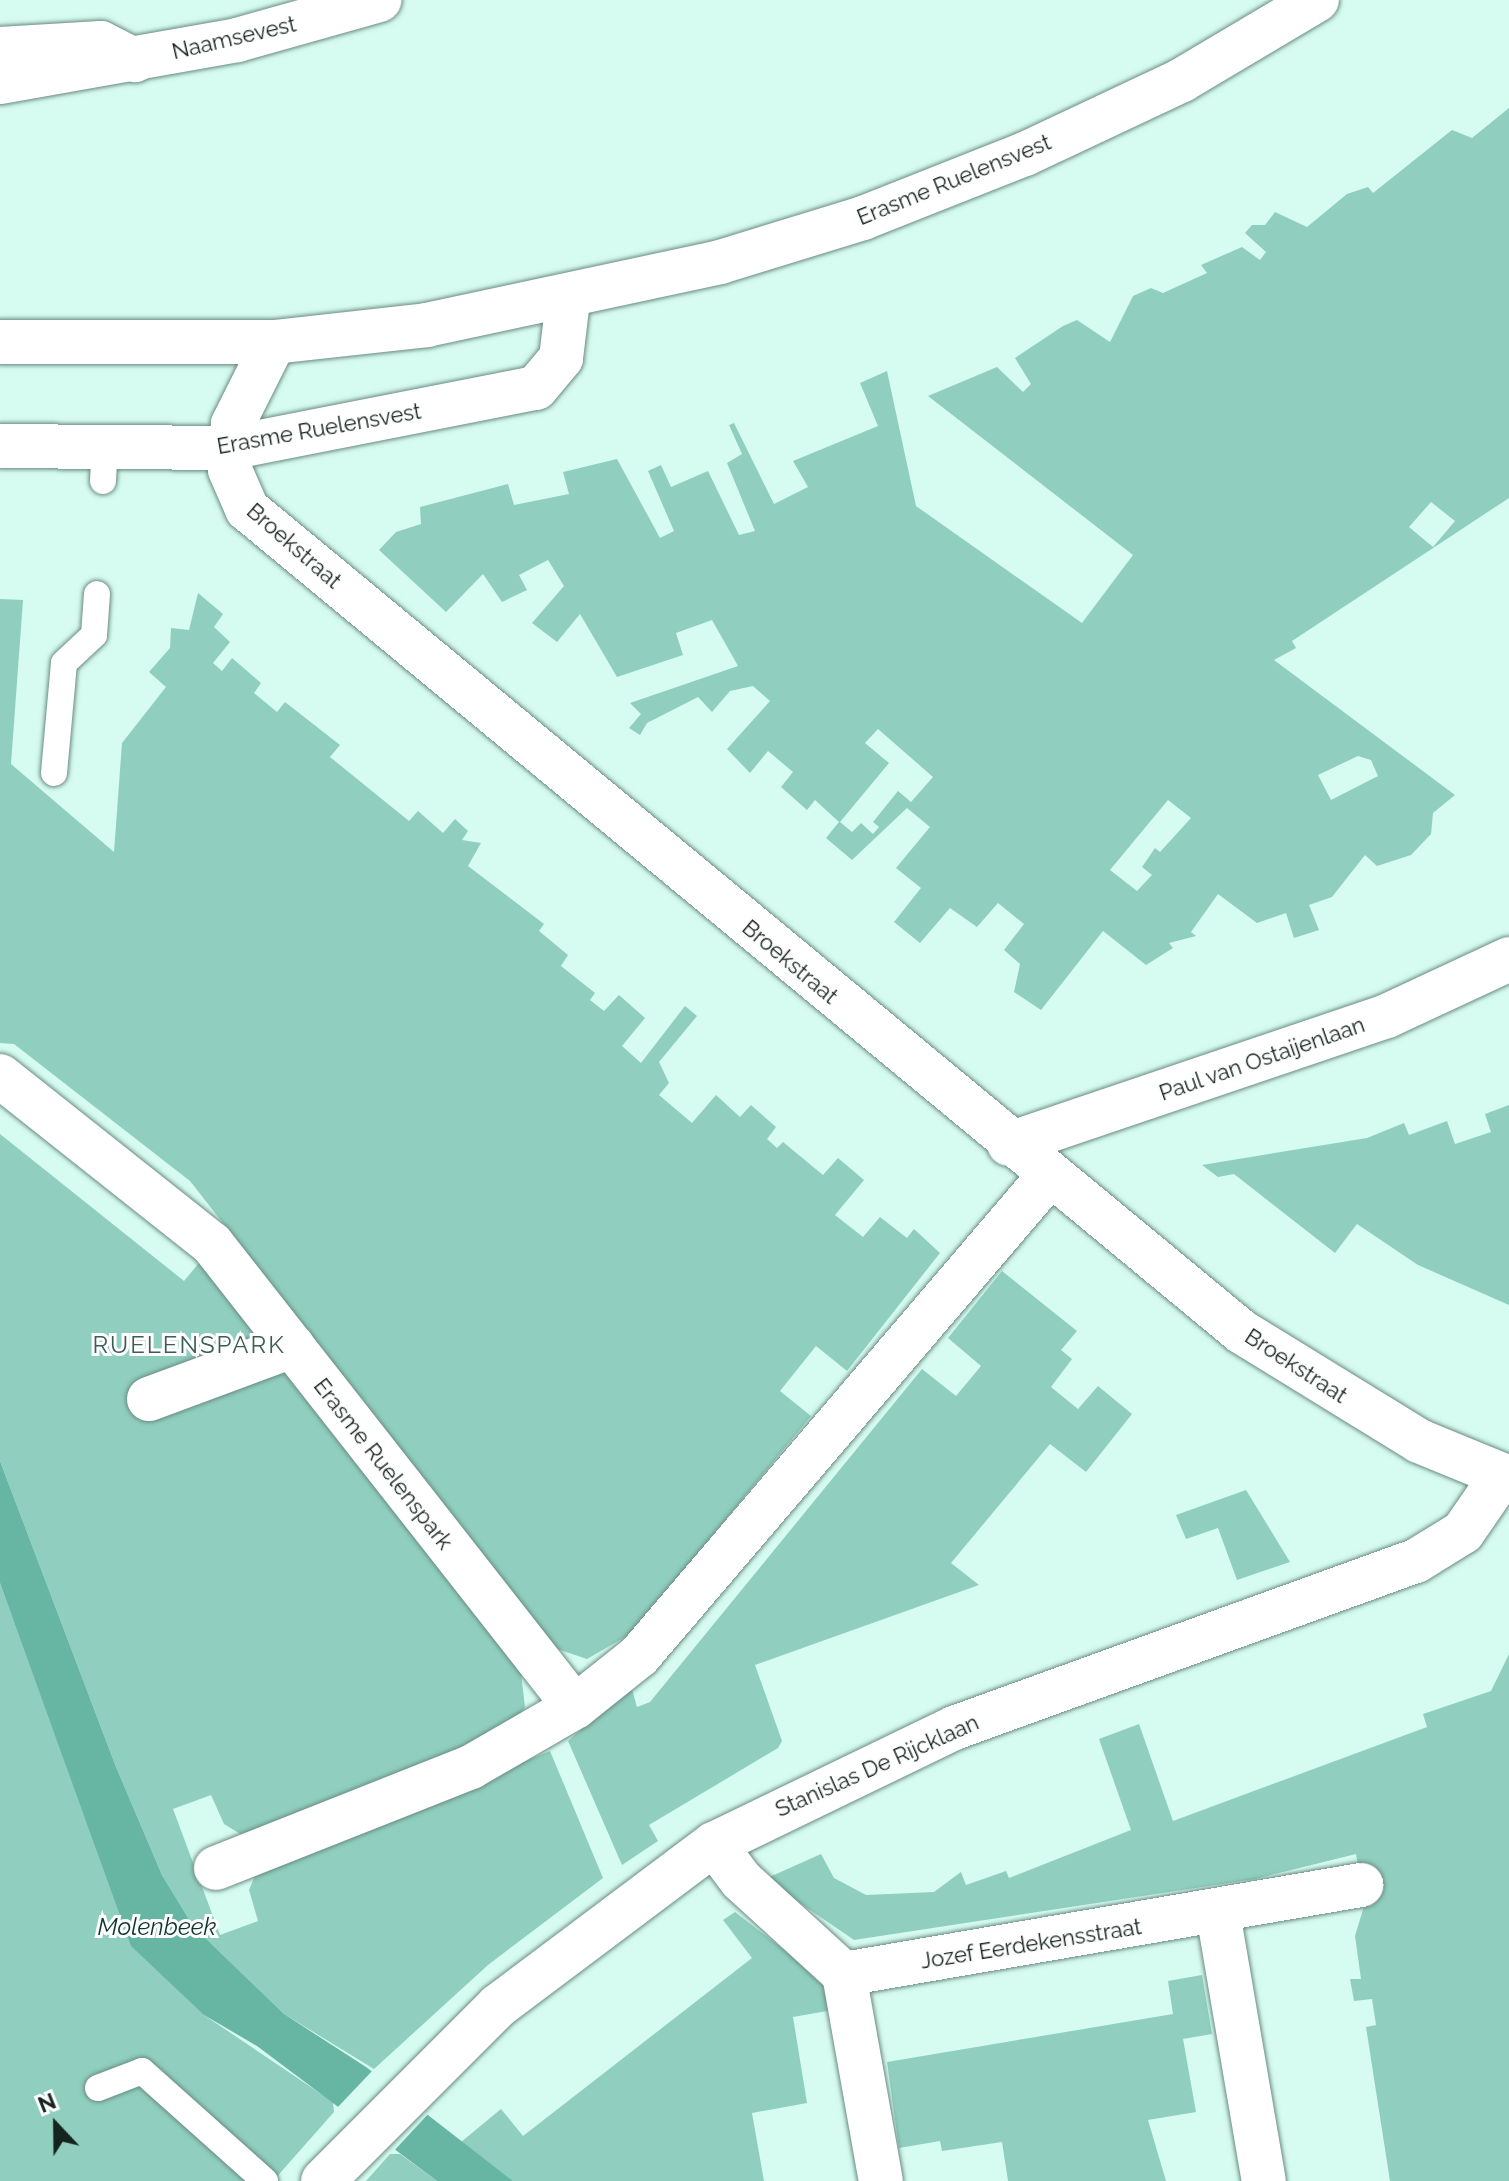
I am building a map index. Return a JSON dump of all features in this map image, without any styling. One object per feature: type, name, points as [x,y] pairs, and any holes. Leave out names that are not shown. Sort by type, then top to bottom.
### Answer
[{"type":"street","name":"Naamsevest","points":[[0,82],[135,60],[379,0]]},
{"type":"street","name":"Erasme Ruelensvest","points":[[0,342],[274,342],[568,300],[863,218],[1025,154],[1182,80],[1317,0]]},
{"type":"street","points":[[0,49],[101,43],[135,60]]},
{"type":"street","name":"Erasme Ruelensvest","points":[[0,446],[104,465],[229,448],[536,388],[561,358],[568,300]]},
{"type":"street","name":"Broekstraat","points":[[274,342],[236,406],[229,448],[235,491],[247,509],[1009,1144],[1292,1368],[1419,1441],[1505,1477]]},
{"type":"street","name":"Paul van Ostaijenlaan","points":[[1009,1144],[1387,1016],[1509,959]]},
{"type":"street","name":"Erasme Ruelenspark","points":[[0,1076],[212,1244],[575,1707]]},
{"type":"street","points":[[216,1868],[471,1767],[575,1707],[639,1656],[1049,1176]]},
{"type":"street","points":[[149,1399],[292,1346]]},
{"type":"street","name":"Stanislas De Rijcklaan","points":[[323,2181],[498,2006],[714,1844],[954,1728],[1416,1561],[1463,1532],[1505,1477]]},
{"type":"street","points":[[714,1844],[741,1880],[844,1974],[881,2181]]},
{"type":"street","name":"Jozef Eerdekensstraat","points":[[844,1974],[1218,1913],[1361,1885]]},
{"type":"street","points":[[1218,1913],[1264,2181]]},
{"type":"lane","points":[[54,773],[64,663],[94,635],[97,594]]},
{"type":"lane","points":[[98,2088],[142,2071],[265,2181]]},
{"type":"shaded area","points":[[1509,108],[1509,498],[1292,641],[1296,648],[1274,660],[1455,795],[1433,813],[1431,834],[1411,855],[1377,866],[1365,855],[1332,897],[1309,905],[1319,930],[1294,938],[1286,913],[1257,923],[1218,894],[1191,932],[1196,936],[1169,943],[1173,948],[1146,965],[1103,931],[1041,1010],[1014,992],[1020,964],[1004,950],[1024,924],[998,903],[977,927],[950,908],[920,943],[894,922],[921,888],[896,868],[930,827],[907,808],[852,860],[826,838],[839,822],[815,800],[807,810],[781,787],[793,772],[768,751],[750,773],[727,749],[770,701],[753,686],[730,691],[712,712],[698,697],[647,723],[640,735],[629,728],[641,714],[630,703],[738,666],[712,620],[676,633],[683,655],[617,677],[580,614],[557,642],[532,623],[564,586],[548,560],[519,575],[527,590],[502,602],[483,574],[446,612],[379,550],[396,532],[421,524],[420,507],[508,484],[514,505],[569,494],[563,472],[617,459],[660,538],[674,531],[648,471],[661,465],[671,487],[708,471],[739,535],[755,531],[727,463],[742,454],[729,425],[734,423],[774,504],[808,487],[793,461],[878,426],[860,383],[887,371],[916,506],[1082,623],[1133,555],[928,396],[997,367],[1023,392],[1031,384],[1015,358],[1063,326],[1077,320],[1110,342],[1133,296],[1151,288],[1163,293],[1207,273],[1201,265],[1242,247],[1260,260],[1266,252],[1245,233],[1252,225],[1265,225],[1275,212],[1307,227],[1347,194],[1368,187],[1373,193],[1452,130],[1472,138]],"holes":[[[1431,502],[1455,521],[1433,547],[1409,527]],[[878,729],[933,777],[911,802],[898,791],[873,822],[879,827],[873,834],[861,823],[852,832],[840,822],[889,763],[865,743]],[[1358,756],[1371,760],[1378,776],[1331,800],[1318,775]],[[1168,800],[1191,818],[1160,852],[1155,848],[1142,867],[1152,875],[1137,891],[1110,870]]]},
{"type":"shaded area","points":[[198,593],[223,614],[214,627],[230,642],[213,663],[222,671],[232,658],[261,683],[254,693],[277,712],[285,702],[340,745],[330,757],[409,821],[418,811],[443,833],[455,819],[468,831],[462,840],[481,843],[468,866],[544,924],[539,931],[568,955],[561,966],[595,993],[590,1000],[604,1011],[619,995],[645,1018],[622,1046],[641,1063],[685,1006],[697,1016],[659,1062],[669,1083],[659,1095],[692,1123],[716,1095],[740,1117],[751,1105],[776,1127],[767,1139],[777,1148],[783,1142],[823,1175],[838,1158],[864,1180],[835,1215],[863,1237],[880,1217],[907,1238],[914,1229],[940,1253],[847,1371],[816,1346],[780,1391],[811,1416],[632,1633],[587,1659],[557,1649],[190,1181],[14,1044],[0,1043],[0,599],[23,600],[11,764],[114,852],[122,743],[166,687],[149,672],[170,648],[171,628],[189,630]]},
{"type":"shaded area","points":[[1509,1105],[1509,1305],[1418,1265],[1357,1224],[1335,1253],[1234,1174],[1218,1177],[1202,1165],[1367,1138],[1404,1123],[1409,1135],[1447,1121],[1455,1144],[1491,1132],[1485,1114]]},
{"type":"shaded area","points":[[0,1134],[184,1281],[208,1252],[521,1674],[525,1707],[510,1732],[242,1835],[224,1824],[211,1795],[173,1809],[220,1935],[258,1921],[249,1890],[257,1871],[550,1751],[603,1878],[488,1965],[374,2069],[284,2014],[193,1926],[162,1875],[116,1767],[0,1461]]},
{"type":"shaded area","points":[[1002,1271],[1077,1331],[1061,1350],[1072,1359],[1051,1387],[1078,1409],[1098,1386],[1132,1414],[1086,1472],[1050,1444],[951,1563],[979,1585],[755,1665],[782,1741],[778,1748],[649,1825],[658,1841],[622,1865],[568,1741],[631,1686],[637,1707],[650,1702],[922,1369],[956,1396],[981,1366],[948,1338]]},
{"type":"shaded area","points":[[1246,1490],[1290,1562],[1237,1580],[1218,1528],[1186,1539],[1176,1515]]},
{"type":"shaded area","points":[[0,1583],[75,1788],[204,2015],[333,2102],[334,2112],[273,2181],[0,2181]]},
{"type":"shaded area","points":[[1509,1654],[1509,2181],[1390,2181],[1366,2027],[1376,2025],[1372,1999],[1354,2001],[1350,1979],[1361,1979],[1355,1936],[1371,1883],[1360,1877],[1356,1854],[1255,1879],[854,1940],[765,1879],[821,1854],[834,1878],[866,1895],[934,1892],[961,1872],[966,1885],[1006,1871],[1009,1878],[1131,1830],[1099,1739],[1139,1724],[1173,1821],[1427,1727],[1423,1714],[1491,1691]]},
{"type":"shaded area","points":[[735,1912],[827,1983],[833,2010],[793,2017],[807,2103],[752,2113],[764,2181],[513,2181],[461,2142],[501,2109],[523,2136],[752,1958],[723,1920]]},
{"type":"shaded area","points":[[1202,1975],[1212,2034],[1183,2039],[1196,2112],[1148,2120],[1166,2181],[1008,2181],[1002,2142],[942,2151],[940,2141],[899,2148],[887,2062],[1173,2014],[1168,1981]]},
{"type":"shaded area","points":[[390,2154],[400,2154],[437,2181],[366,2181]]},
{"type":"water","name":"Molenbeek","points":[[0,1461],[116,1767],[162,1875],[193,1926],[284,2014],[366,2067],[513,2181],[437,2181],[257,2046],[204,2015],[131,1946],[0,1583]]},
{"type":"pier","points":[[374,2069],[430,2112],[392,2153],[336,2109]]},
{"type":"district","name":"RUELENSPARK","points":[[189,1345]]}]
